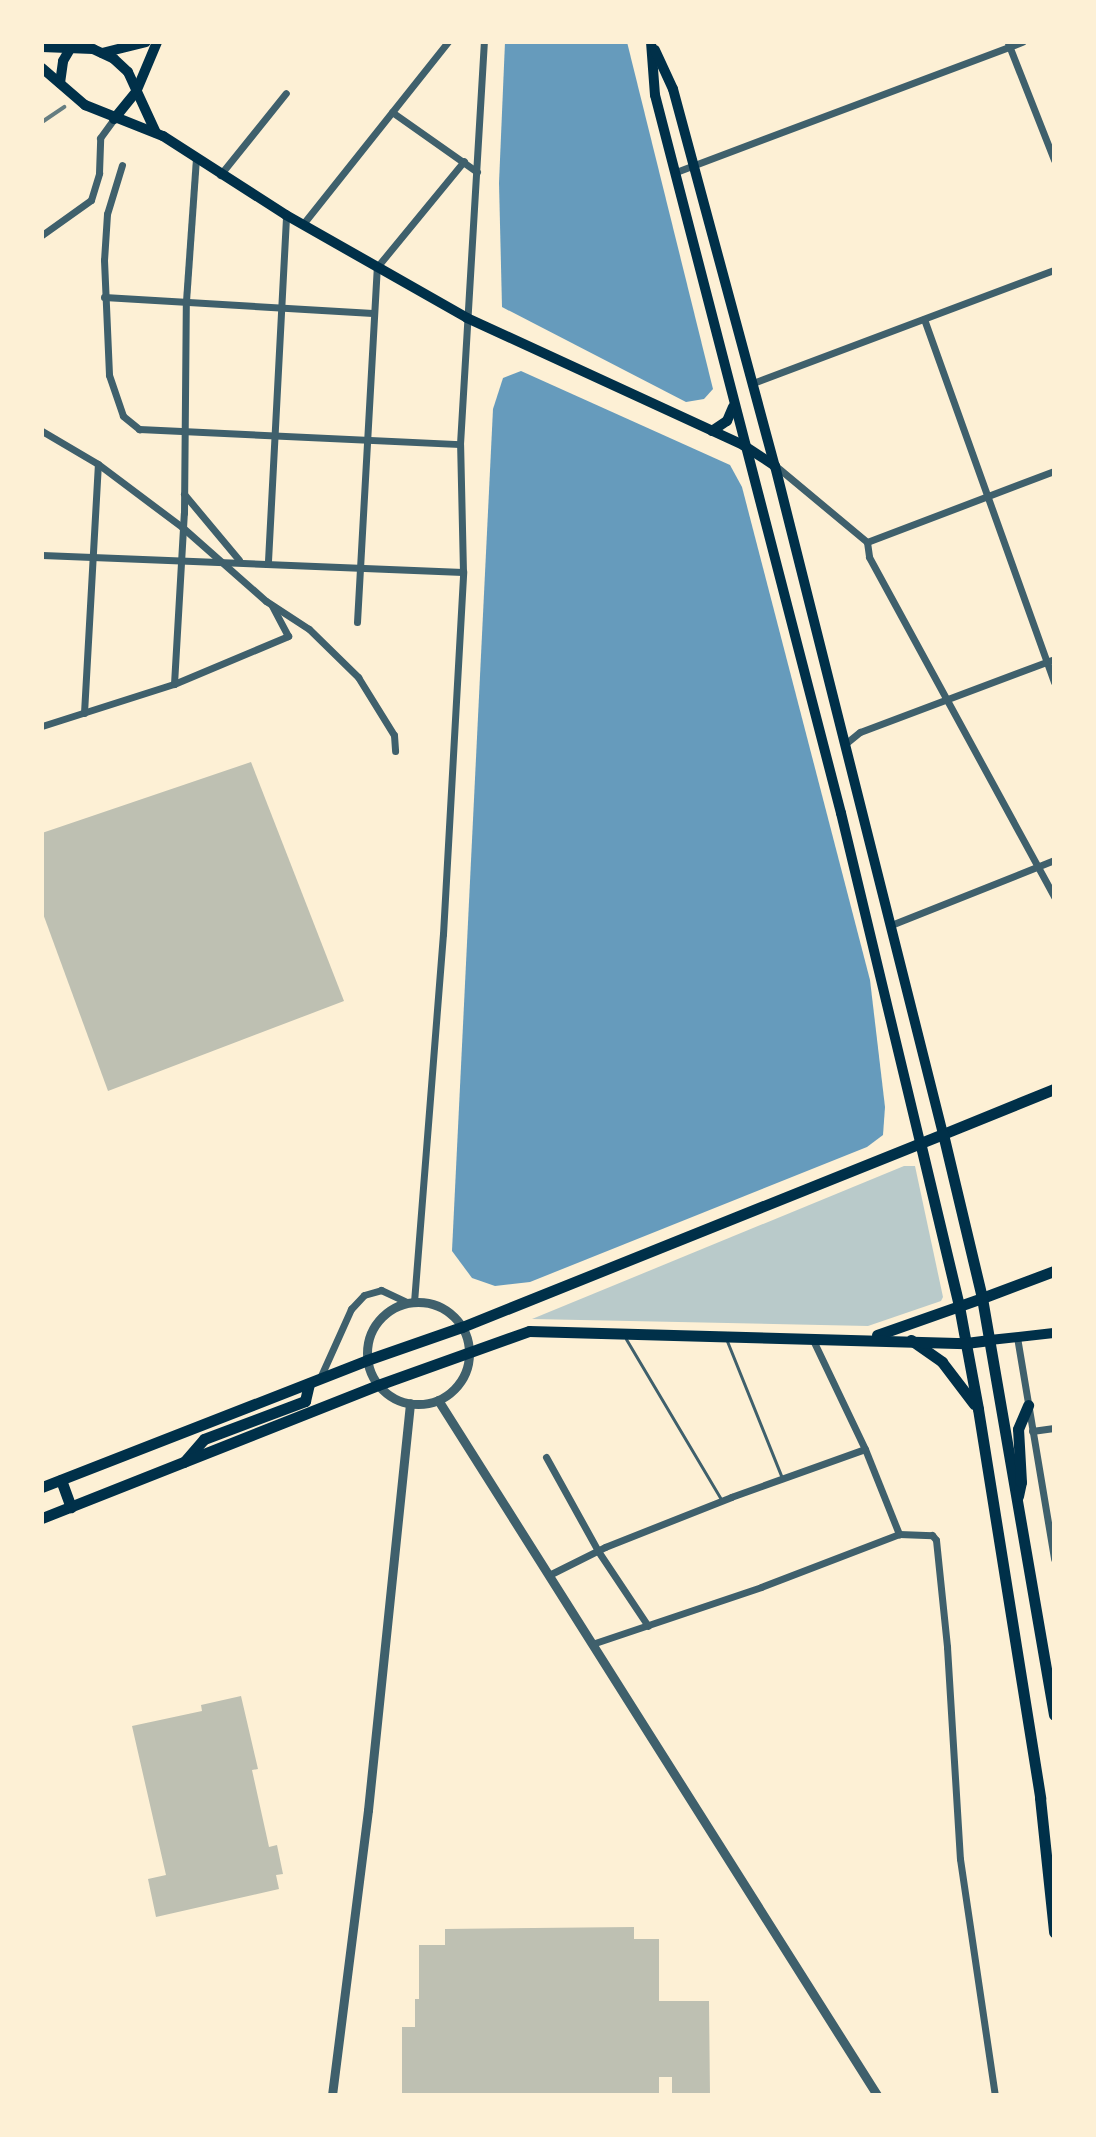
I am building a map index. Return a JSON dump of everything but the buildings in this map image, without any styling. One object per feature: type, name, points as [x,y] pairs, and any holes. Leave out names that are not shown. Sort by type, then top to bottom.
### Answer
[{"type":"main road","points":[[102,53],[146,42]]},
{"type":"main road","points":[[114,119],[136,92],[157,42]]},
{"type":"main road","points":[[651,42],[673,89],[753,383],[943,1134],[982,1298],[1054,1715]]},
{"type":"main road","points":[[651,42],[655,95],[733,407],[841,813],[959,1306],[1040,1798],[1054,1932]]},
{"type":"main road","points":[[60,83],[70,45]]},
{"type":"main road","points":[[42,47],[70,45],[93,49],[128,72],[156,133]]},
{"type":"main road","points":[[42,68],[85,105],[156,133],[286,215],[467,318],[743,445],[775,466]]},
{"type":"main road","points":[[712,431],[727,421],[733,407]]},
{"type":"main road","points":[[42,1487],[314,1380],[462,1327],[1054,1089]]},
{"type":"main road","points":[[870,1338],[1054,1271]]},
{"type":"main road","points":[[42,1518],[181,1466],[378,1385],[512,1335],[542,1329],[966,1343],[1054,1333]]},
{"type":"main road","points":[[911,1340],[942,1362],[978,1409]]},
{"type":"main road","points":[[181,1466],[204,1439],[305,1401],[314,1380]]},
{"type":"main road","points":[[1016,1504],[1021,1482],[1018,1429],[1028,1405]]},
{"type":"main road","points":[[61,1480],[71,1507]]},
{"type":"street","points":[[303,224],[448,42]]},
{"type":"street","points":[[412,1303],[443,934],[463,572],[460,444],[484,42]]},
{"type":"street","points":[[676,172],[1009,44],[1022,42]]},
{"type":"street","points":[[1009,44],[1054,160]]},
{"type":"street","points":[[220,175],[286,93]]},
{"type":"street","points":[[392,112],[477,172]]},
{"type":"street","points":[[42,235],[91,200],[99,173],[100,138],[114,119]]},
{"type":"street","points":[[174,684],[184,494],[186,301],[196,157]]},
{"type":"street","points":[[357,622],[377,267],[464,161]]},
{"type":"street","points":[[122,165],[107,214],[109,375],[123,416],[139,429],[460,444]]},
{"type":"street","points":[[91,200],[107,214]]},
{"type":"street","points":[[268,561],[286,215]]},
{"type":"street","points":[[753,383],[1054,270]]},
{"type":"street","points":[[109,298],[373,313]]},
{"type":"street","points":[[924,319],[986,496],[1051,660],[1054,682]]},
{"type":"street","points":[[42,431],[98,464],[182,527],[217,561],[271,604],[309,629],[358,677],[394,735],[395,751]]},
{"type":"street","points":[[84,713],[98,464]]},
{"type":"street","points":[[775,466],[867,542],[869,557],[1054,897]]},
{"type":"street","points":[[867,542],[1054,471]]},
{"type":"street","points":[[184,494],[239,560]]},
{"type":"street","points":[[42,555],[181,562],[268,561],[463,572]]},
{"type":"street","points":[[42,726],[174,684],[288,636],[271,604]]},
{"type":"street","points":[[845,744],[860,732],[1051,660]]},
{"type":"street","points":[[891,925],[1054,860]]},
{"type":"street","points":[[314,1380],[351,1309],[364,1295],[381,1290],[412,1303],[436,1305],[462,1327],[469,1351],[461,1381],[438,1400],[410,1403],[392,1397],[378,1385],[367,1360],[367,1346],[378,1321],[412,1303]]},
{"type":"street","points":[[812,1337],[865,1449],[899,1534]]},
{"type":"street","points":[[1017,1337],[1054,1559]]},
{"type":"street","points":[[438,1400],[877,2095]]},
{"type":"street","points":[[332,2095],[368,1810],[410,1403]]},
{"type":"street","points":[[1032,1431],[1054,1428]]},
{"type":"street","points":[[549,1575],[598,1551],[722,1501],[865,1449]]},
{"type":"street","points":[[546,1457],[598,1551],[648,1626]]},
{"type":"street","points":[[592,1644],[899,1534],[932,1535],[936,1540],[947,1647],[960,1859],[995,2095]]},
{"type":"lane","points":[[622,1332],[722,1501]]},
{"type":"lane","points":[[725,1335],[732,1361],[782,1478]]},
{"type":"shaded area","points":[[904,1166],[915,1166],[943,1297],[941,1301],[868,1326],[532,1319]]},
{"type":"water","points":[[505,42],[627,42],[713,389],[704,399],[686,402],[502,307],[499,183]]},
{"type":"water","points":[[521,371],[730,465],[742,487],[870,980],[885,1107],[883,1135],[867,1147],[530,1282],[495,1286],[472,1278],[452,1251],[493,409],[503,378]]},
{"type":"railway","points":[[42,122],[64,107]]}]
